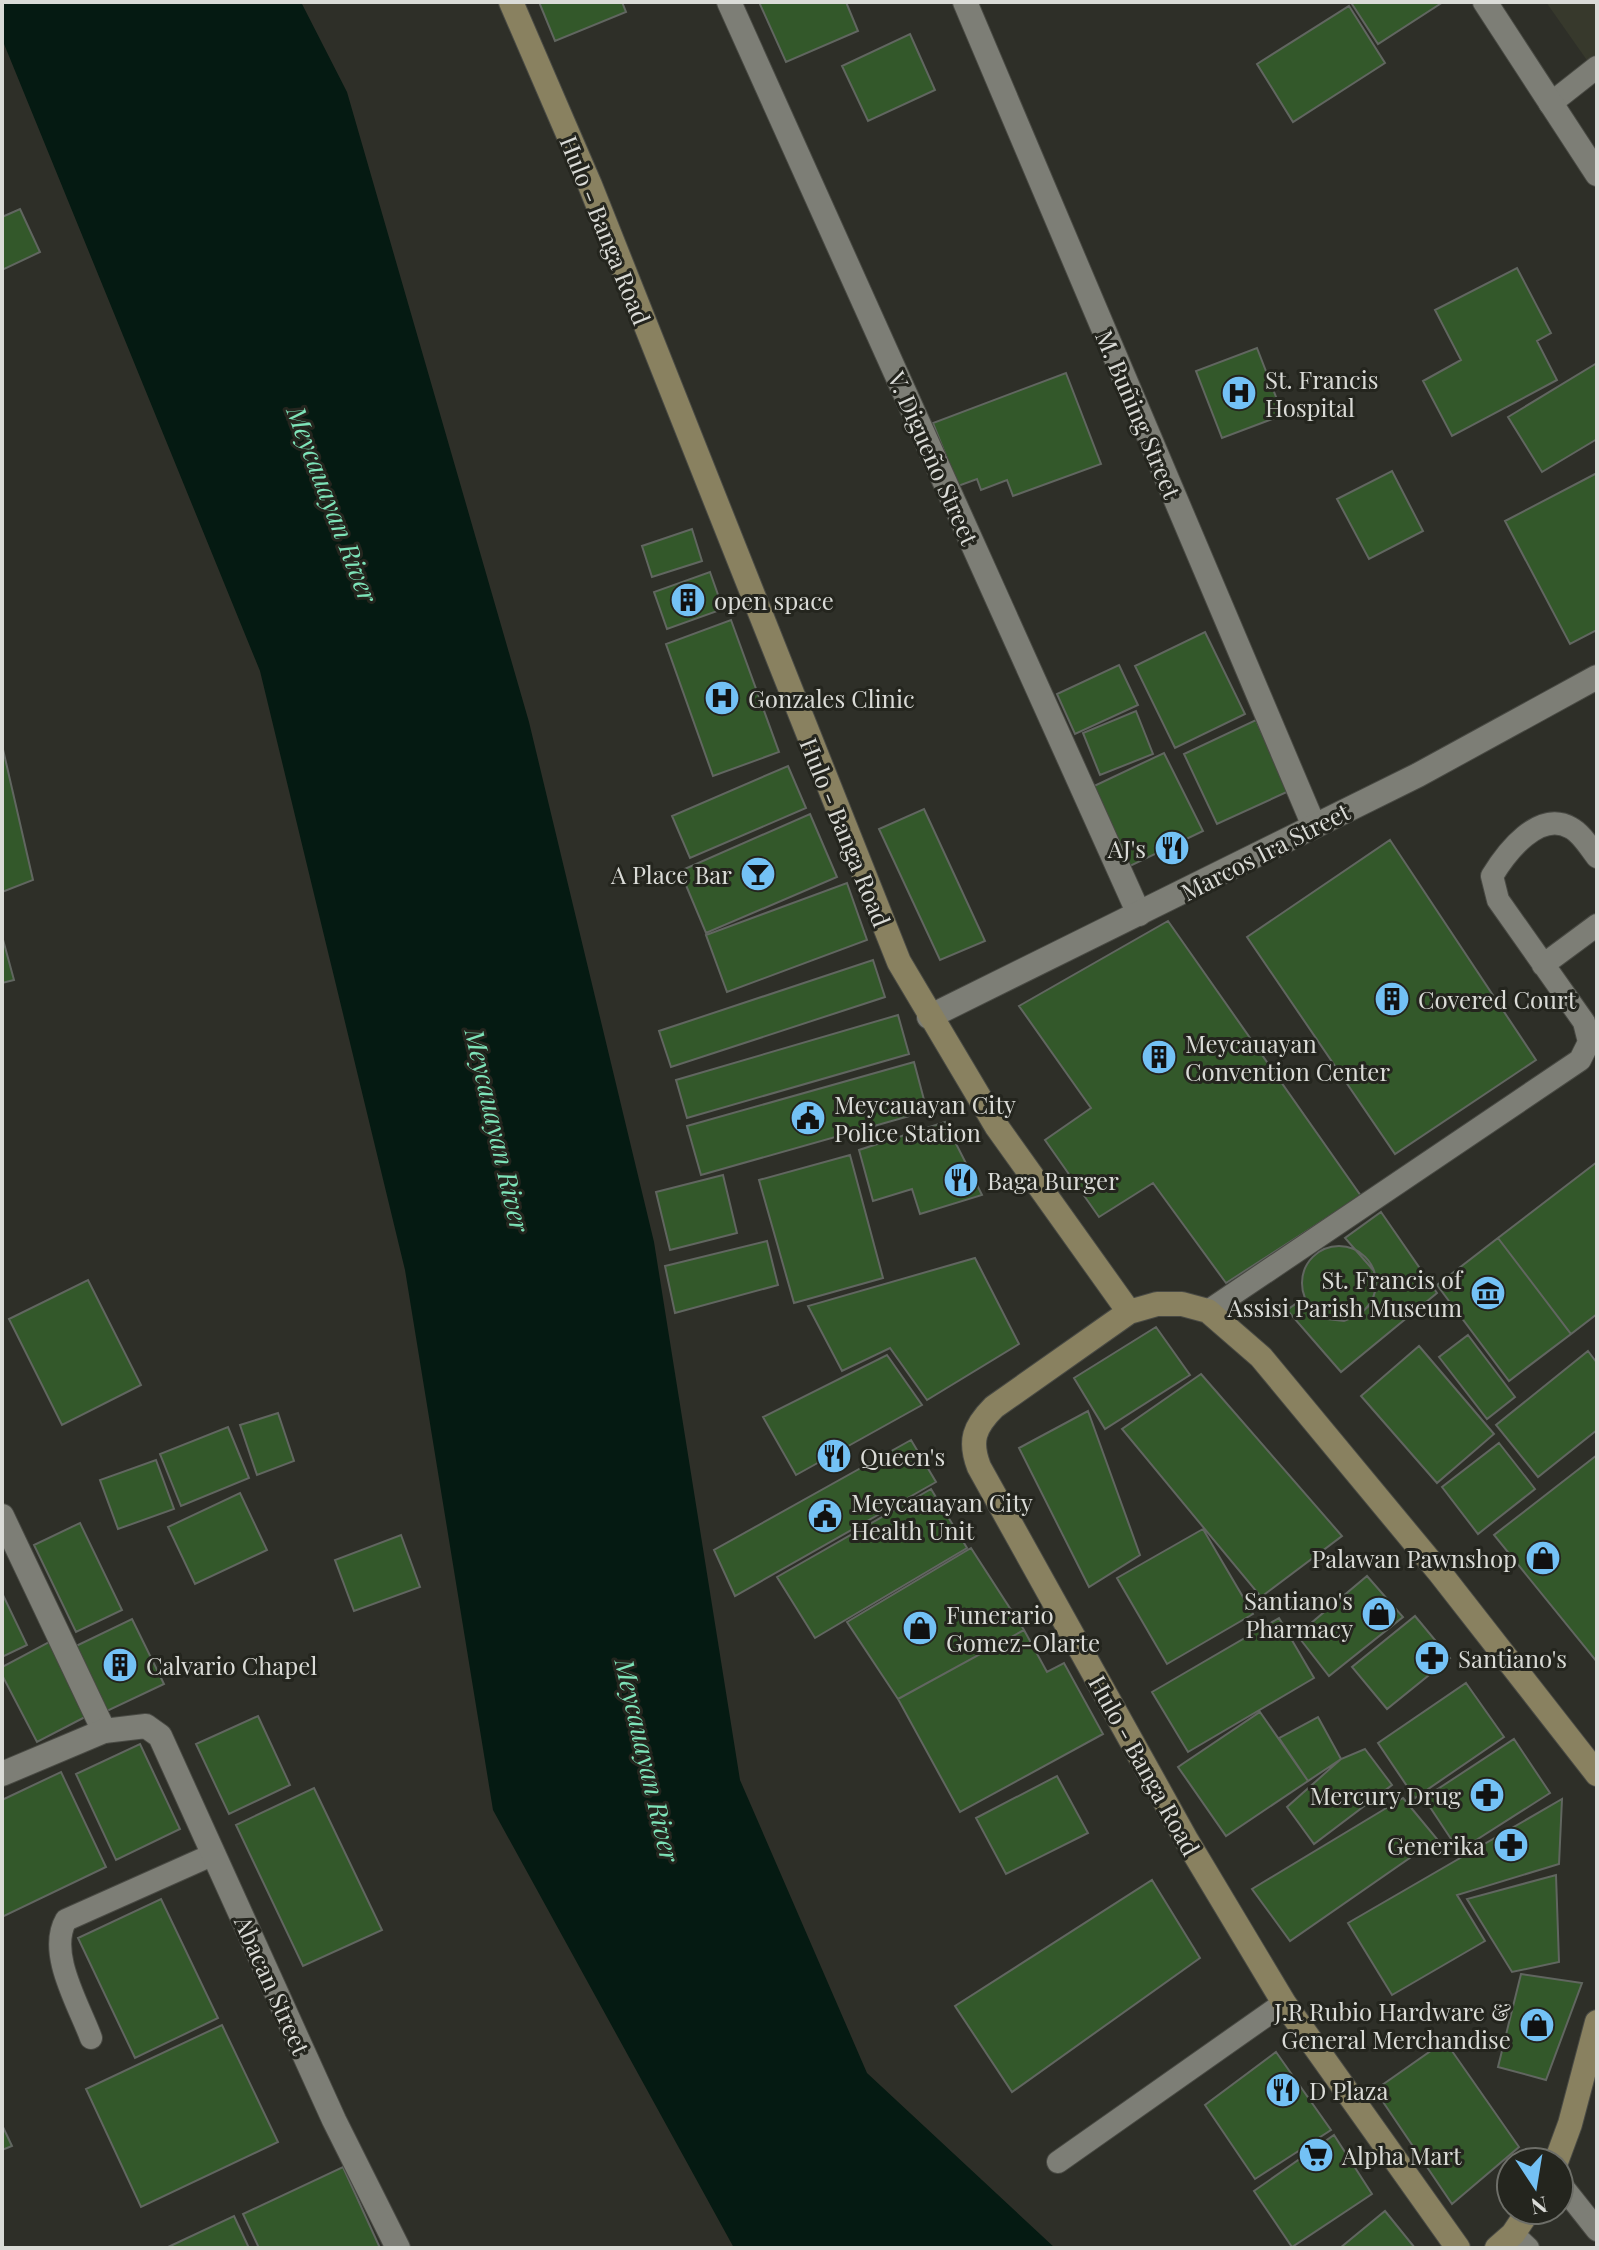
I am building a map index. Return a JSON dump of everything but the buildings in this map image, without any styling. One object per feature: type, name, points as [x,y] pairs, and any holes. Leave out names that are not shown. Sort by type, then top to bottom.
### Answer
[{"type":"main road","name":"Hulo - Banga Road","points":[[511,2],[590,185],[899,962],[997,1127],[1129,1312]]},
{"type":"main road","name":"Hulo - Banga Road","points":[[1208,1311],[1169,1304],[1129,1312],[994,1407],[972,1437],[973,1451],[1172,1813],[1284,2003],[1458,2248]]},
{"type":"main road","points":[[1208,1311],[1261,1357],[1440,1573],[1597,1774]]},
{"type":"main road","points":[[1562,2146],[1597,2022]]},
{"type":"street","name":"V. Digueño Street","points":[[729,2],[1139,914]]},
{"type":"street","name":"M. Buñing Street","points":[[965,2],[1314,826]]},
{"type":"street","points":[[1485,2],[1597,174]]},
{"type":"street","name":"Marcos Ira Street","points":[[929,1017],[1418,775],[1597,677]]},
{"type":"street","points":[[2,1516],[104,1731],[2,1774]]},
{"type":"street","name":"Abacan Street","points":[[104,1731],[146,1726],[160,1736],[334,2120],[398,2248]]},
{"type":"lane","points":[[1550,104],[1597,67]]},
{"type":"lane","points":[[1208,1311],[1580,1060],[1589,1042],[1584,1022],[1498,900],[1492,876],[1505,855],[1536,828],[1555,824],[1572,828],[1597,857]]},
{"type":"lane","points":[[1543,965],[1597,925]]},
{"type":"lane","points":[[91,2038],[59,1949],[59,1931],[66,1920],[214,1854]]},
{"type":"lane","points":[[1058,2162],[1284,2003]]},
{"type":"lane","points":[[1575,2202],[1597,2230]]},
{"type":"shaded area","points":[[1546,2],[1597,2],[1597,61],[1591,66]]},
{"type":"water","name":"Meycauayan River","points":[[2,2],[301,2],[347,92],[529,722],[654,1242],[740,1780],[867,2073],[1055,2248],[734,2248],[493,1810],[405,1270],[260,671],[2,39]]},
{"type":"place","name":"St. Francis Hospital","points":[[1239,393]]},
{"type":"place","name":"open space","points":[[688,600]]},
{"type":"place","name":"Gonzales Clinic","points":[[722,698]]},
{"type":"place","name":"AJ's","points":[[1172,848]]},
{"type":"place","name":"A Place Bar","points":[[758,874]]},
{"type":"place","name":"Covered Court","points":[[1392,999]]},
{"type":"place","name":"Meycauayan Convention Center","points":[[1159,1057]]},
{"type":"place","name":"Meycauayan City Police Station","points":[[808,1118]]},
{"type":"place","name":"Baga Burger","points":[[961,1180]]},
{"type":"place","name":"St. Francis of Assisi Parish Museum","points":[[1488,1293]]},
{"type":"place","name":"Queen's","points":[[834,1456]]},
{"type":"place","name":"Meycauayan City Health Unit","points":[[825,1516]]},
{"type":"place","name":"Palawan Pawnshop","points":[[1543,1558]]},
{"type":"place","name":"Santiano's Pharmacy","points":[[1379,1614]]},
{"type":"place","name":"Funerario Gomez-Olarte","points":[[920,1628]]},
{"type":"place","name":"Santiano's","points":[[1432,1658]]},
{"type":"place","name":"Calvario Chapel","points":[[120,1665]]},
{"type":"place","name":"Mercury Drug","points":[[1487,1795]]},
{"type":"place","name":"Generika","points":[[1511,1845]]},
{"type":"place","name":"J.R Rubio Hardware & General Merchandise","points":[[1537,2025]]},
{"type":"place","name":"D Plaza","points":[[1283,2090]]},
{"type":"place","name":"Alpha Mart","points":[[1316,2155]]}]
